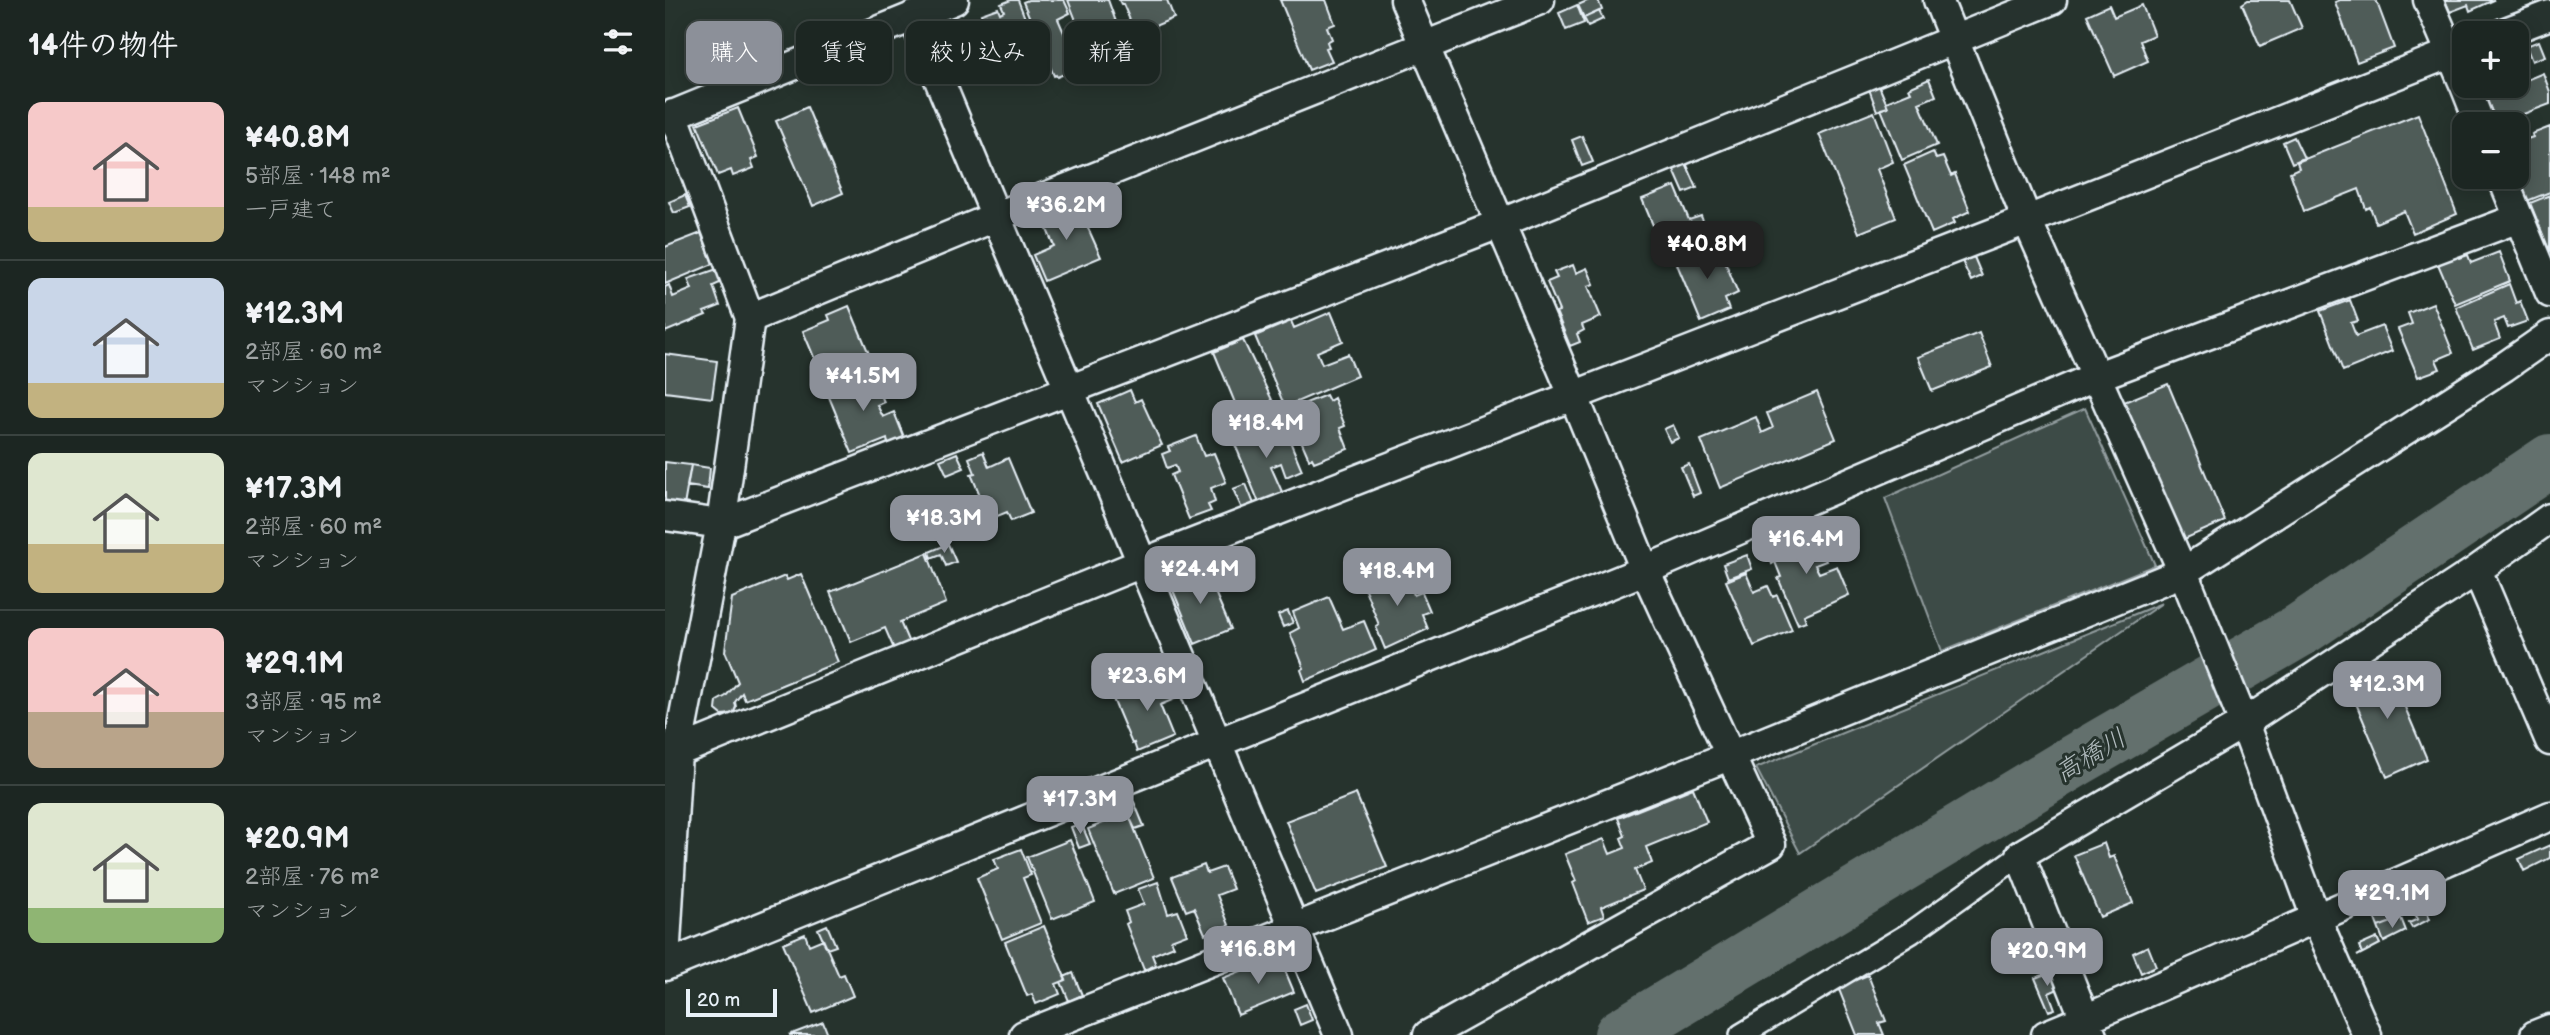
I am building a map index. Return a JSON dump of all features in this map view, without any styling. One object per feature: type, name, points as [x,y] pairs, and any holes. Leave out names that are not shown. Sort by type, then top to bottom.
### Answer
[{"type":"street","points":[[954,0],[669,116],[750,317],[721,524],[677,752],[665,964],[1645,570],[2095,377],[2519,218]]},
{"type":"street","points":[[1405,0],[1645,570],[1771,844],[1428,1035]]},
{"type":"street","points":[[750,317],[1540,0]]},
{"type":"street","points":[[1938,0],[2027,220],[2195,600],[2316,918],[2367,1035]]},
{"type":"street","points":[[665,516],[721,524],[1499,224],[2052,0]]},
{"type":"street","points":[[2428,0],[2452,41]]},
{"type":"street","points":[[2529,23],[2550,15]]},
{"type":"street","points":[[913,16],[1339,1035]]},
{"type":"street","points":[[677,752],[1142,563],[2452,53]]},
{"type":"street","points":[[2507,189],[2550,293]]},
{"type":"street","points":[[1024,1035],[1729,756],[2183,572],[2550,335]]},
{"type":"street","points":[[1741,1035],[1912,932],[2020,855],[2244,723],[2477,570],[2550,518]]},
{"type":"street","points":[[2477,570],[2550,741]]},
{"type":"street","points":[[2046,1035],[2089,1027],[2316,918],[2550,816]]},
{"type":"street","points":[[2020,855],[2089,1027]]},
{"type":"street","points":[[2535,1035],[2550,1029]]},
{"type":"shaded area","points":[[2085,408],[2155,565],[1942,651],[1885,498]]},
{"type":"shaded area","points":[[2162,603],[1800,853],[1756,768]]},
{"type":"building","points":[[1018,0],[1026,21],[983,21],[981,14],[998,8],[1000,13],[1004,11],[1001,4]]},
{"type":"building","points":[[1064,0],[1070,13],[1058,19],[1064,33],[1064,74],[1054,76],[1050,66],[1050,21],[1031,21],[1023,2]]},
{"type":"building","points":[[1068,0],[1108,0],[1116,21],[1076,21]]},
{"type":"building","points":[[1119,0],[1167,0],[1174,18],[1160,24],[1160,21],[1130,21]]},
{"type":"building","points":[[1280,0],[1326,0],[1335,24],[1327,27],[1332,39],[1327,42],[1329,47],[1326,48],[1332,61],[1309,70]]},
{"type":"building","points":[[1589,0],[1598,0],[1602,10],[1584,18],[1578,5]]},
{"type":"building","points":[[2248,0],[2290,0],[2302,28],[2260,46],[2242,4]]},
{"type":"building","points":[[2376,0],[2394,48],[2357,62],[2335,2]]},
{"type":"building","points":[[2445,0],[2494,0],[2470,11],[2468,5],[2450,12]]},
{"type":"building","points":[[1577,5],[1584,23],[1566,30],[1559,13]]},
{"type":"building","points":[[2109,5],[2114,17],[2142,5],[2154,35],[2140,41],[2148,61],[2114,76],[2087,15]]},
{"type":"building","points":[[1599,11],[1603,19],[1588,26],[1584,18]]},
{"type":"building","points":[[2539,41],[2545,56],[2532,61],[2529,45]]},
{"type":"building","points":[[2543,73],[2550,92],[2550,104],[2529,112],[2492,112],[2486,98],[2529,98],[2529,79]]},
{"type":"building","points":[[1929,79],[1936,96],[1919,103],[1937,145],[1902,160],[1881,109],[1888,107],[1886,102],[1911,92],[1909,88]]},
{"type":"building","points":[[1879,86],[1888,107],[1877,111],[1869,89]]},
{"type":"building","points":[[807,107],[843,193],[813,206],[776,121]]},
{"type":"building","points":[[738,108],[758,157],[751,160],[754,168],[733,176],[731,170],[718,175],[697,124]]},
{"type":"building","points":[[1874,112],[1893,162],[1877,169],[1896,218],[1859,233],[1819,134]]},
{"type":"building","points":[[2418,114],[2457,214],[2413,233],[2404,211],[2376,223],[2370,207],[2366,209],[2359,189],[2304,211],[2290,172],[2299,168],[2297,162]]},
{"type":"building","points":[[2550,127],[2550,192],[2527,201],[2524,189],[2529,189],[2529,138],[2533,137],[2532,134]]},
{"type":"building","points":[[1582,136],[1593,162],[1582,166],[1572,140]]},
{"type":"building","points":[[2294,137],[2304,158],[2292,163],[2283,142]]},
{"type":"building","points":[[1933,152],[1936,159],[1943,157],[1951,176],[1955,174],[1970,211],[1953,219],[1955,223],[1932,233],[1904,165]]},
{"type":"building","points":[[1686,163],[1697,188],[1684,193],[1673,168]]},
{"type":"building","points":[[1675,186],[1689,220],[1701,216],[1709,237],[1665,254],[1642,199]]},
{"type":"building","points":[[685,195],[690,207],[674,213],[669,202]]},
{"type":"building","points":[[2550,195],[2550,252],[2530,203]]},
{"type":"building","points":[[1076,201],[1101,257],[1044,281],[1033,255],[1054,246],[1041,215]]},
{"type":"building","points":[[701,233],[713,264],[665,284],[665,247]]},
{"type":"building","points":[[1710,242],[1716,257],[1722,254],[1738,293],[1725,299],[1729,310],[1701,322],[1674,257]]},
{"type":"building","points":[[2499,252],[2510,281],[2455,304],[2438,264],[2459,255],[2460,258],[2468,255],[2471,263]]},
{"type":"building","points":[[1974,257],[1982,276],[1971,281],[1962,261]]},
{"type":"building","points":[[1573,265],[1576,273],[1587,268],[1594,284],[1588,286],[1601,317],[1582,325],[1584,330],[1577,334],[1580,342],[1570,346],[1547,282],[1557,278],[1554,272]]},
{"type":"building","points":[[717,269],[722,282],[713,286],[720,306],[704,312],[706,315],[665,332],[665,287],[669,285],[673,297],[692,289],[688,279]]},
{"type":"building","points":[[2509,284],[2516,303],[2520,301],[2528,321],[2508,328],[2504,318],[2494,322],[2500,339],[2473,350],[2456,307]]},
{"type":"building","points":[[2350,300],[2358,321],[2351,323],[2356,336],[2382,326],[2392,351],[2343,371],[2320,311]]},
{"type":"building","points":[[2433,303],[2453,353],[2436,360],[2440,369],[2418,377],[2398,329],[2412,324],[2408,313]]},
{"type":"building","points":[[849,306],[872,361],[824,381],[803,331],[830,320],[828,315]]},
{"type":"building","points":[[1331,312],[1343,341],[1317,352],[1322,364],[1348,354],[1357,376],[1285,407],[1255,336],[1291,321],[1294,328]]},
{"type":"building","points":[[1979,333],[1992,367],[1932,391],[1918,357]]},
{"type":"building","points":[[1243,340],[1275,406],[1242,420],[1214,352]]},
{"type":"building","points":[[665,354],[717,361],[712,398],[665,392]]},
{"type":"building","points":[[871,370],[884,402],[877,405],[883,417],[894,412],[904,437],[888,444],[887,439],[852,453],[827,392],[837,388],[835,384]]},
{"type":"building","points":[[2168,384],[2225,521],[2182,540],[2124,402]]},
{"type":"building","points":[[1130,390],[1135,402],[1141,399],[1162,445],[1123,462],[1098,404]]},
{"type":"building","points":[[1817,392],[1836,439],[1720,488],[1701,440],[1756,417],[1762,433],[1773,428],[1767,413]]},
{"type":"building","points":[[1326,395],[1329,401],[1334,398],[1345,426],[1340,428],[1348,449],[1314,462],[1312,458],[1309,459],[1288,410]]},
{"type":"building","points":[[1262,422],[1270,441],[1287,434],[1302,470],[1286,477],[1281,463],[1271,467],[1283,494],[1259,503],[1234,442],[1245,437],[1243,429]]},
{"type":"building","points":[[1673,425],[1679,438],[1670,442],[1664,429]]},
{"type":"building","points":[[1196,436],[1204,456],[1214,453],[1226,482],[1211,488],[1215,502],[1208,505],[1211,511],[1189,519],[1171,475],[1178,472],[1175,465],[1167,468],[1162,454],[1170,451],[1168,447]]},
{"type":"building","points":[[983,452],[989,467],[1008,458],[1031,513],[1011,521],[1007,512],[990,519],[971,474],[975,473],[969,458]]},
{"type":"building","points":[[957,453],[964,468],[947,475],[940,460]]},
{"type":"building","points":[[665,462],[691,465],[684,506],[665,503]]},
{"type":"building","points":[[1689,464],[1700,493],[1693,496],[1681,467]]},
{"type":"building","points":[[691,465],[710,468],[708,489],[687,486]]},
{"type":"building","points":[[1246,484],[1254,504],[1242,509],[1233,489]]},
{"type":"building","points":[[1811,534],[1813,538],[1816,537],[1826,561],[1815,565],[1819,573],[1837,566],[1849,595],[1804,615],[1806,621],[1798,624],[1778,578],[1781,577],[1775,562],[1772,564],[1765,545],[1776,540],[1779,548]]},
{"type":"building","points":[[948,544],[956,562],[946,566],[941,554],[931,558],[929,552]]},
{"type":"building","points":[[927,553],[946,603],[900,622],[909,643],[894,649],[885,628],[851,642],[830,592]]},
{"type":"building","points":[[1747,555],[1752,569],[1728,578],[1723,564]]},
{"type":"building","points":[[1404,568],[1414,595],[1422,592],[1430,611],[1422,614],[1428,629],[1385,649],[1363,584]]},
{"type":"building","points":[[1205,569],[1231,629],[1195,644],[1170,583]]},
{"type":"building","points":[[1746,573],[1754,592],[1768,586],[1773,597],[1777,595],[1792,630],[1754,646],[1726,581]]},
{"type":"building","points":[[801,574],[838,662],[745,700],[742,693],[735,702],[733,714],[722,715],[716,710],[717,701],[726,696],[738,682],[725,651],[732,598],[785,576],[787,580]]},
{"type":"building","points":[[1329,597],[1343,629],[1364,621],[1376,650],[1305,681],[1301,670],[1304,668],[1290,633],[1299,628],[1293,612]]},
{"type":"building","points":[[1288,611],[1293,623],[1283,627],[1278,615]]},
{"type":"building","points":[[2387,665],[2427,759],[2387,777],[2347,682]]},
{"type":"building","points":[[1168,675],[1177,698],[1160,705],[1173,737],[1137,752],[1113,699]]},
{"type":"building","points":[[1693,788],[1707,822],[1646,847],[1652,863],[1635,870],[1643,890],[1601,907],[1604,916],[1588,922],[1565,854],[1604,839],[1610,854],[1625,848],[1621,838],[1625,836],[1618,818]]},
{"type":"building","points":[[1356,794],[1387,867],[1316,894],[1286,821]]},
{"type":"building","points":[[1134,802],[1144,826],[1135,829],[1127,811],[1104,821],[1101,815]]},
{"type":"building","points":[[1128,813],[1154,878],[1114,894],[1088,829]]},
{"type":"building","points":[[1081,823],[1090,844],[1079,848],[1071,827]]},
{"type":"building","points":[[1070,840],[1095,902],[1052,919],[1027,857]]},
{"type":"building","points":[[2104,843],[2109,858],[2114,856],[2133,903],[2100,917],[2074,855]]},
{"type":"building","points":[[2550,845],[2550,858],[2524,871],[2519,859]]},
{"type":"building","points":[[1021,849],[1031,875],[1023,878],[1041,923],[1002,939],[977,878],[998,869],[994,859]]},
{"type":"building","points":[[1204,865],[1207,873],[1224,867],[1233,889],[1217,895],[1229,925],[1205,934],[1194,908],[1186,911],[1172,877]]},
{"type":"building","points":[[1158,882],[1168,914],[1178,911],[1187,934],[1171,940],[1174,946],[1152,955],[1156,965],[1144,970],[1126,924],[1129,922],[1125,911],[1144,904],[1138,889]]},
{"type":"building","points":[[2386,908],[2392,922],[2378,927],[2373,914]]},
{"type":"building","points":[[2426,909],[2430,919],[2412,928],[2409,923],[2418,919],[2415,914]]},
{"type":"building","points":[[2401,918],[2406,931],[2384,942],[2378,927]]},
{"type":"building","points":[[827,925],[836,946],[827,949],[818,929]]},
{"type":"building","points":[[1044,926],[1066,980],[1056,984],[1060,994],[1036,1004],[1032,994],[1027,996],[1005,942]]},
{"type":"building","points":[[805,934],[809,945],[823,939],[839,976],[844,974],[853,996],[813,1013],[783,943]]},
{"type":"building","points":[[2377,938],[2380,944],[2357,956],[2362,953],[2359,946]]},
{"type":"building","points":[[2148,946],[2156,966],[2141,973],[2133,953]]},
{"type":"building","points":[[1276,951],[1280,959],[1276,957],[1258,964],[1256,958]]},
{"type":"building","points":[[1276,957],[1279,964],[1282,963],[1294,992],[1238,1015],[1223,978]]},
{"type":"building","points":[[2051,972],[2058,989],[2049,993],[2055,1009],[2049,1011],[2035,978]]},
{"type":"building","points":[[1073,973],[1082,995],[1069,1001],[1061,982],[1066,980],[1064,977]]},
{"type":"building","points":[[1868,975],[1886,1021],[1879,1023],[1884,1035],[1857,1035],[1838,987]]},
{"type":"building","points":[[1306,1004],[1312,1020],[1300,1025],[1294,1009]]},
{"type":"building","points":[[823,1022],[828,1035],[789,1035]]},
{"type":"waterway","name":"高橋川","points":[[1621,1035],[2076,760],[2300,630],[2550,461]]}]
